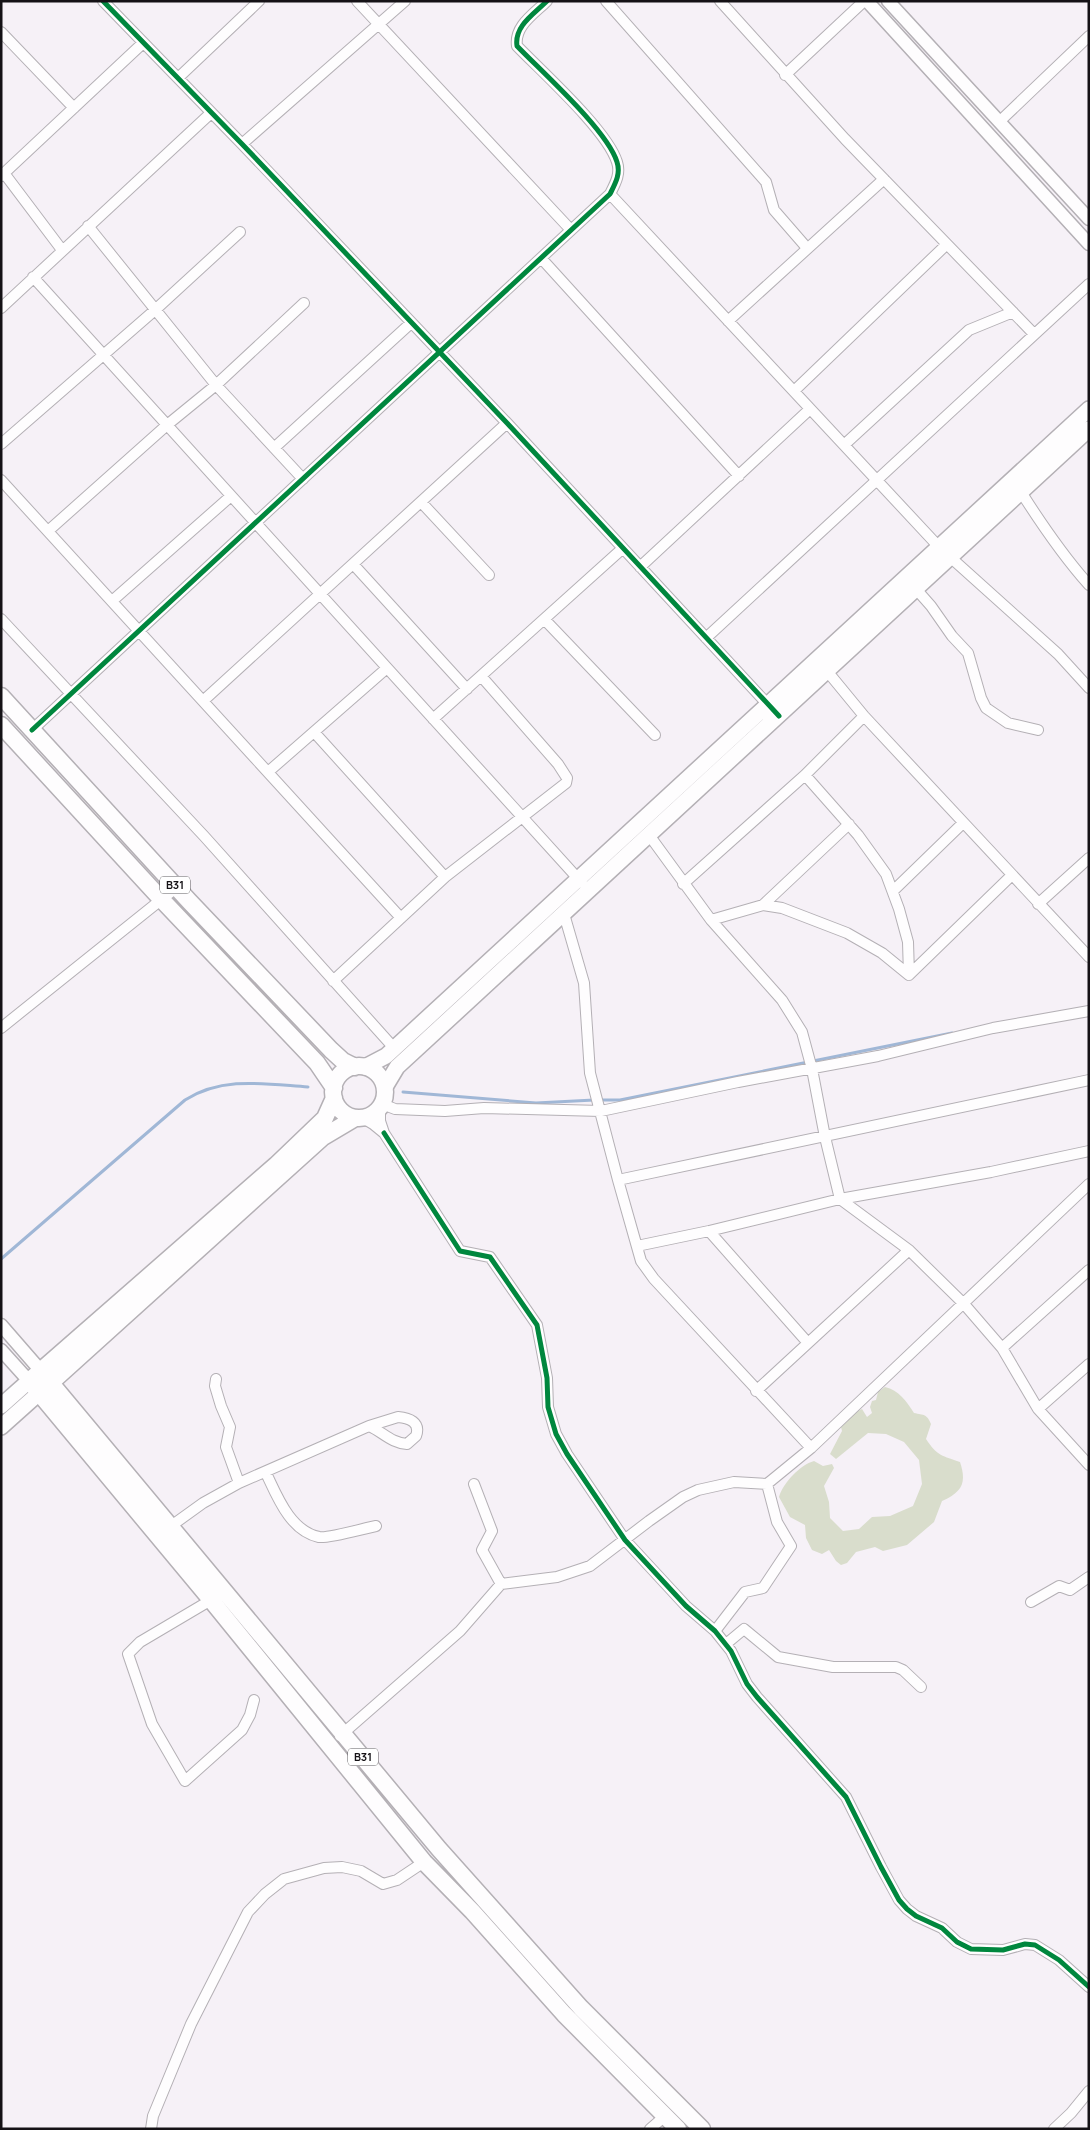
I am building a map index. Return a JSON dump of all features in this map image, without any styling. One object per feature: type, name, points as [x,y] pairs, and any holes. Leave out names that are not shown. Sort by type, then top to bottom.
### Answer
[{"type":"main road","points":[[1,1427],[40,1382],[283,1159],[325,1118],[341,1074],[375,1064],[394,1048],[1089,409]]},
{"type":"main road","points":[[1,1406],[40,1382],[323,1137],[359,1118],[375,1113],[381,1106],[385,1087],[397,1068],[1089,430]]},
{"type":"main road","name":"B31","points":[[1,696],[177,887],[331,1050],[343,1061],[360,1067]]},
{"type":"main road","name":"B31","points":[[1,725],[162,900],[317,1063],[334,1093]]},
{"type":"main road","points":[[670,794],[682,805]]},
{"type":"main road","points":[[360,1067],[378,1074],[385,1087]]},
{"type":"main road","points":[[334,1093],[341,1111],[359,1118]]},
{"type":"main road","name":"B31","points":[[40,1382],[171,1526],[439,1849],[646,2084],[665,2116],[678,2129]]},
{"type":"main road","name":"B31","points":[[40,1382],[211,1600],[424,1862],[472,1911],[564,2014],[702,2129]]},
{"type":"street","points":[[103,1],[242,144],[507,423],[778,716]]},
{"type":"street","points":[[178,78],[258,1]]},
{"type":"street","points":[[357,1],[571,230]]},
{"type":"street","points":[[242,144],[405,1]]},
{"type":"street","points":[[32,730],[610,194],[619,176],[618,163],[610,145],[517,46],[516,38],[519,30],[547,1]]},
{"type":"street","points":[[606,1],[766,182],[774,210],[807,248]]},
{"type":"street","points":[[720,1],[785,75],[946,245],[1034,334]]},
{"type":"street","points":[[785,75],[865,1],[1089,244]]},
{"type":"street","points":[[888,1],[1089,220]]},
{"type":"street","points":[[1,32],[74,108]]},
{"type":"street","points":[[986,132],[1088,39]]},
{"type":"street","points":[[62,250],[3,174],[144,43]]},
{"type":"street","points":[[1,308],[211,113]]},
{"type":"street","points":[[728,321],[884,179]]},
{"type":"street","points":[[610,194],[939,547],[1058,654],[1089,688]]},
{"type":"street","points":[[88,226],[216,385],[303,479]]},
{"type":"street","points":[[1,444],[104,355],[240,232]]},
{"type":"street","points":[[794,391],[946,245]]},
{"type":"street","points":[[541,258],[739,476]]},
{"type":"street","points":[[34,277],[589,890]]},
{"type":"street","points":[[706,638],[1089,284]]},
{"type":"street","points":[[48,531],[167,425],[216,385],[304,303]]},
{"type":"street","points":[[844,446],[969,330],[1013,312]]},
{"type":"street","points":[[274,448],[411,324]]},
{"type":"street","points":[[640,567],[810,409]]},
{"type":"street","points":[[203,701],[507,423]]},
{"type":"street","points":[[1,480],[401,918]]},
{"type":"street","points":[[1021,492],[1043,527],[1070,564],[1089,584]]},
{"type":"street","points":[[112,601],[231,496]]},
{"type":"street","points":[[421,502],[489,574]]},
{"type":"street","points":[[433,719],[622,549]]},
{"type":"street","points":[[353,564],[467,689]]},
{"type":"street","points":[[916,588],[952,636],[968,653],[981,698],[986,708],[1008,723],[1038,730]]},
{"type":"street","points":[[1,619],[69,694],[204,836],[394,1048]]},
{"type":"street","points":[[544,619],[655,735]]},
{"type":"street","points":[[268,772],[387,668]]},
{"type":"street","points":[[827,671],[864,716],[1089,957]]},
{"type":"street","points":[[333,981],[445,877],[566,783],[567,778],[558,764],[481,676]]},
{"type":"street","points":[[683,884],[805,775],[864,716]]},
{"type":"street","points":[[314,732],[445,877]]},
{"type":"street","points":[[805,775],[848,824],[886,874],[908,942],[910,975]]},
{"type":"street","points":[[892,891],[963,823]]},
{"type":"street","points":[[763,905],[848,824]]},
{"type":"street","points":[[649,835],[710,920],[782,1000],[802,1032],[812,1068],[825,1137],[840,1199],[909,1250],[964,1304],[1002,1348],[1038,1409],[1089,1464]]},
{"type":"street","points":[[1038,904],[1089,858]]},
{"type":"street","points":[[910,975],[1012,875]]},
{"type":"street","points":[[1,1028],[177,887]]},
{"type":"street","points":[[710,920],[763,905],[782,908],[847,933],[882,953],[910,975]]},
{"type":"street","points":[[564,914],[584,983],[590,1073],[641,1261],[654,1279],[811,1448]]},
{"type":"street","points":[[1089,1011],[993,1028],[878,1056],[738,1082],[601,1111],[484,1108],[412,1110],[381,1106],[380,1121],[384,1133],[460,1251],[490,1257],[537,1325],[547,1378],[548,1407],[556,1434],[567,1454],[625,1540],[686,1606],[715,1631],[734,1656],[747,1684],[757,1697],[846,1797],[899,1900],[916,1916],[942,1928],[957,1942],[971,1949],[1002,1950],[1025,1944],[1035,1945],[1047,1950],[1089,1987]]},
{"type":"street","points":[[618,1180],[1089,1080]]},
{"type":"street","points":[[359,1118],[373,1124],[384,1133]]},
{"type":"street","points":[[637,1246],[709,1231],[840,1199],[990,1172],[1089,1151]]},
{"type":"street","points":[[329,1745],[460,1631],[501,1584],[557,1576],[590,1566],[683,1497],[698,1490],[734,1482],[767,1484],[811,1448],[1089,1184]]},
{"type":"street","points":[[709,1231],[808,1344]]},
{"type":"street","points":[[756,1391],[909,1250]]},
{"type":"street","points":[[1002,1348],[1089,1270]]},
{"type":"street","points":[[1,1325],[40,1382]]},
{"type":"street","points":[[1,1350],[40,1382]]},
{"type":"street","points":[[1038,1409],[1089,1364]]},
{"type":"street","points":[[216,1378],[215,1386],[230,1427],[226,1447],[239,1483]]},
{"type":"street","points":[[171,1526],[202,1503],[239,1483],[266,1473],[369,1426]]},
{"type":"street","points":[[266,1473],[282,1508],[303,1530],[320,1538],[376,1526]]},
{"type":"street","points":[[474,1484],[492,1531],[482,1550],[501,1584]]},
{"type":"street","points":[[715,1631],[745,1592],[763,1588],[791,1546],[777,1522],[767,1484]]},
{"type":"street","points":[[1031,1602],[1060,1586],[1070,1590],[1089,1576]]},
{"type":"street","points":[[211,1600],[140,1642],[128,1654],[152,1724],[185,1781],[242,1730],[250,1715],[254,1700]]},
{"type":"street","points":[[726,1644],[744,1629],[778,1657],[832,1667],[896,1667],[903,1670],[921,1687]]},
{"type":"street","points":[[151,2129],[153,2116],[191,2024],[248,1912],[265,1894],[284,1879],[324,1868],[342,1867],[361,1872],[383,1884],[390,1883],[408,1874],[424,1862]]},
{"type":"street","points":[[1054,2129],[1072,2113],[1089,2091]]},
{"type":"street","points":[[650,2129],[665,2116]]},
{"type":"green space","points":[[885,1387],[898,1393],[914,1413],[928,1418],[931,1424],[926,1439],[937,1452],[960,1462],[963,1481],[954,1494],[942,1501],[934,1522],[907,1545],[883,1551],[875,1547],[856,1552],[847,1563],[841,1565],[829,1550],[822,1554],[812,1550],[806,1538],[805,1525],[790,1517],[779,1497],[784,1486],[793,1475],[803,1466],[814,1461],[823,1466],[832,1464],[834,1468],[824,1486],[829,1502],[830,1518],[843,1531],[859,1529],[872,1517],[890,1516],[913,1506],[922,1484],[919,1460],[904,1442],[886,1434],[868,1433],[836,1459],[830,1454],[842,1431],[841,1427],[854,1413],[862,1409],[867,1417],[872,1413],[870,1407],[872,1401],[876,1400],[878,1392]]},
{"type":"waterway","points":[[600,1100],[620,1100],[952,1033]]},
{"type":"waterway","points":[[1,1259],[185,1100],[199,1092],[214,1087],[245,1083],[308,1087]]},
{"type":"waterway","points":[[403,1092],[536,1103],[594,1100]]},
{"type":"cycle path","points":[[103,1],[242,144],[507,423],[779,716]]},
{"type":"cycle path","points":[[32,730],[610,194],[617,179],[618,171],[617,162],[611,149],[588,118],[517,46],[517,39],[522,26],[547,1]]},
{"type":"cycle path","points":[[384,1133],[460,1251],[490,1257],[537,1325],[547,1378],[548,1407],[556,1434],[567,1454],[625,1540],[686,1606],[715,1631],[731,1651],[747,1684],[757,1697],[846,1797],[899,1900],[916,1916],[942,1928],[957,1942],[971,1949],[1003,1950],[1025,1944],[1035,1945],[1059,1960],[1089,1987]]}]
